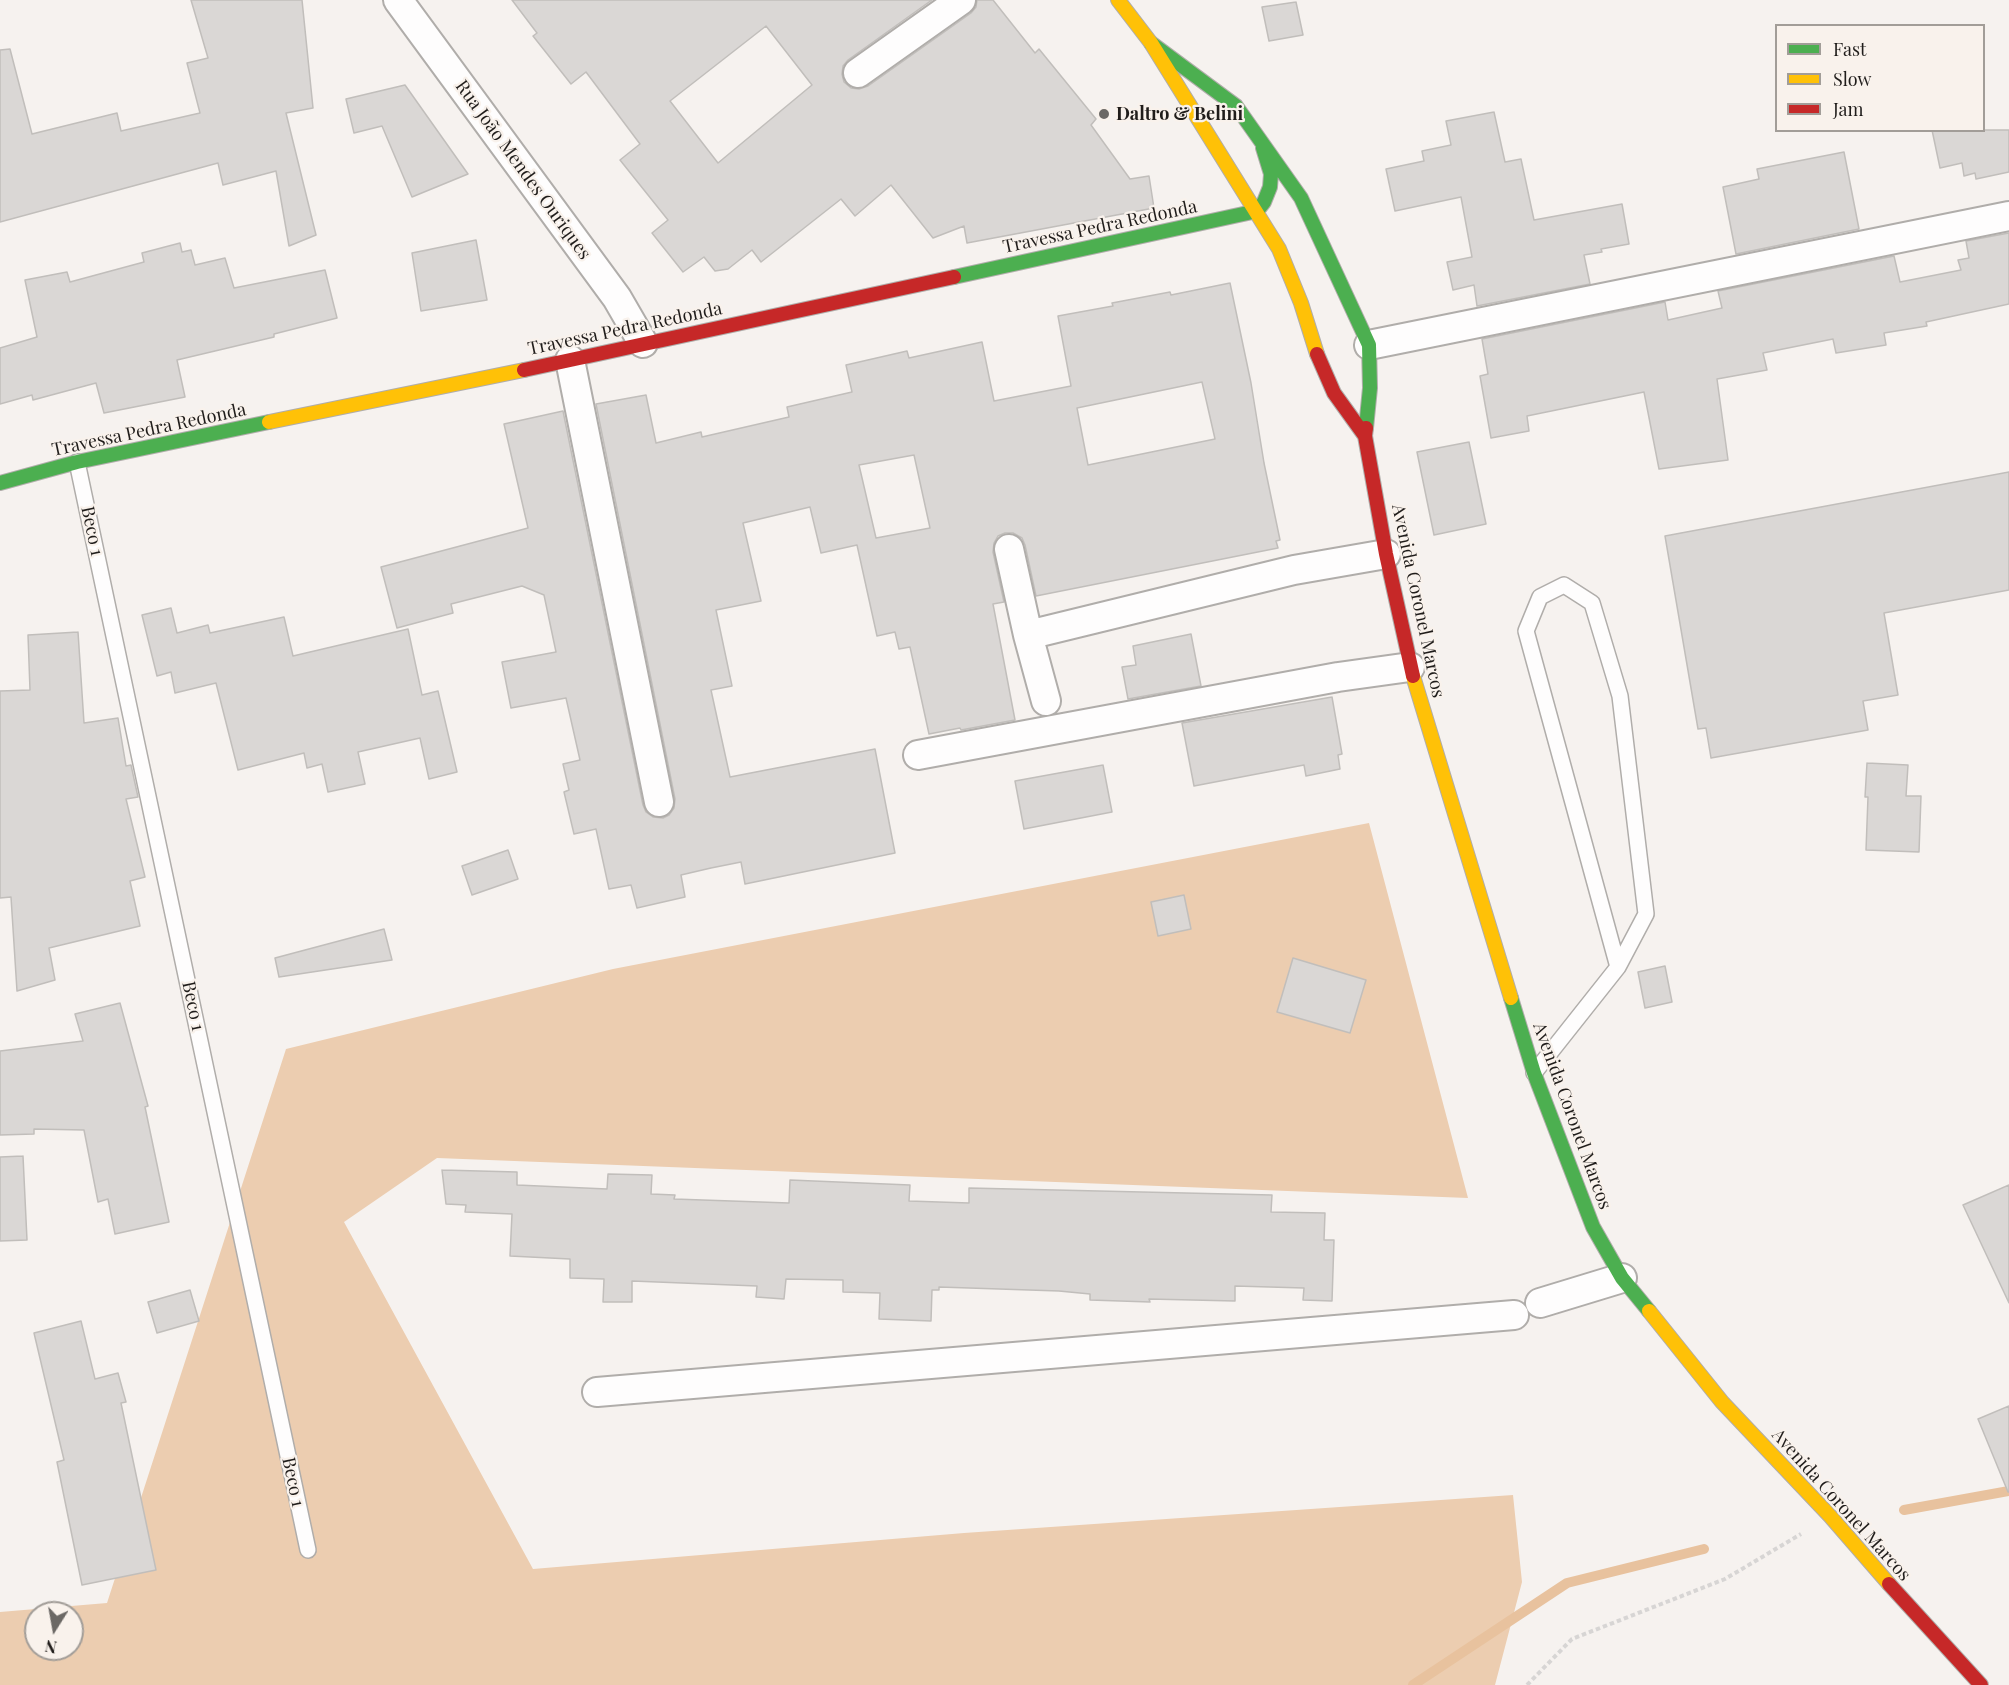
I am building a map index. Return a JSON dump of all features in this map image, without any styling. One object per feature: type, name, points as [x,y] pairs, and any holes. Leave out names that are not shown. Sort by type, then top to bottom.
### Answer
[{"type":"main road","name":"Avenida Coronel Marcos","points":[[1118,0],[1151,43],[1279,249],[1301,303],[1317,356],[1334,393],[1365,436]]},
{"type":"main road","name":"Avenida Coronel Marcos","points":[[1151,43],[1236,106],[1301,198],[1369,345],[1371,388],[1365,436],[1386,554],[1410,667],[1534,1073],[1593,1227],[1622,1278],[1722,1402],[1830,1516],[1924,1624],[1981,1685]]},
{"type":"main road","points":[[1257,211],[1264,202],[1271,174],[1262,143]]},
{"type":"main road","name":"Travessa Pedra Redonda","points":[[0,483],[77,462],[570,360],[1257,211]]},
{"type":"street","name":"Rua João Mendes Ouriques","points":[[398,0],[617,298],[643,343]]},
{"type":"street","points":[[858,73],[961,0]]},
{"type":"street","points":[[1369,345],[2009,216]]},
{"type":"street","points":[[570,360],[659,802]]},
{"type":"street","points":[[1009,549],[1028,635],[1046,701]]},
{"type":"street","points":[[1028,635],[1294,570],[1386,554]]},
{"type":"street","points":[[918,755],[1338,677],[1410,667]]},
{"type":"street","points":[[1540,1303],[1622,1278]]},
{"type":"street","points":[[597,1392],[1515,1315]]},
{"type":"lane","name":"Beco 1","points":[[77,462],[308,1551]]},
{"type":"lane","points":[[1534,1073],[1618,967],[1646,914],[1620,696],[1592,603],[1564,585],[1540,597],[1526,631],[1618,967]]},
{"type":"path","points":[[1527,1685],[1572,1639],[1725,1579],[1830,1516]]},
{"type":"shaded area","points":[[1369,823],[1468,1198],[437,1158],[344,1222],[533,1569],[964,1533],[1513,1495],[1522,1582],[1495,1685],[0,1685],[0,1612],[24,1610],[24,1661],[84,1661],[84,1605],[107,1603],[286,1049],[613,969]]},
{"type":"building","points":[[191,0],[302,0],[313,108],[286,113],[316,235],[289,246],[276,171],[223,185],[218,163],[0,222],[0,50],[10,49],[32,134],[117,113],[121,131],[200,113],[187,63],[208,58]]},
{"type":"building","points":[[512,0],[932,0],[848,60],[843,66],[844,82],[851,88],[859,89],[868,86],[971,13],[976,7],[977,0],[993,0],[1035,53],[1039,49],[1096,119],[1091,125],[1130,179],[1149,176],[1154,208],[967,243],[964,226],[933,238],[891,185],[855,216],[841,199],[761,262],[752,250],[728,269],[715,271],[704,257],[683,272],[652,233],[668,220],[620,160],[640,144],[586,72],[571,84],[533,36],[537,33]],"holes":[[[766,26],[812,85],[718,163],[670,101]]]},
{"type":"building","points":[[1296,2],[1303,35],[1269,41],[1262,7]]},
{"type":"building","points":[[405,85],[468,174],[412,197],[382,126],[354,133],[346,99]]},
{"type":"building","points":[[1494,112],[1505,162],[1521,159],[1534,220],[1622,204],[1629,244],[1584,255],[1590,284],[1477,306],[1474,285],[1453,290],[1447,262],[1472,257],[1461,197],[1395,211],[1386,169],[1424,161],[1422,151],[1451,145],[1446,121]]},
{"type":"building","points":[[2009,130],[2009,172],[1976,179],[1975,173],[1964,176],[1962,163],[1940,168],[1932,132]]},
{"type":"building","points":[[1844,152],[1859,229],[1736,254],[1723,187],[1759,179],[1757,169]]},
{"type":"building","points":[[2009,233],[2009,304],[1926,322],[1927,326],[1884,333],[1886,345],[1836,353],[1833,339],[1763,353],[1767,370],[1717,379],[1728,460],[1659,469],[1644,392],[1527,416],[1529,431],[1491,438],[1480,376],[1488,374],[1482,339],[1665,302],[1668,320],[1722,308],[1718,291],[1894,256],[1900,282],[1961,270],[1958,260],[1969,258],[1966,241]]},
{"type":"building","points":[[476,240],[487,300],[421,311],[412,253]]},
{"type":"building","points":[[180,243],[182,252],[191,250],[195,265],[225,258],[234,288],[325,270],[337,318],[274,334],[274,337],[177,360],[185,397],[104,413],[96,383],[33,400],[32,395],[0,404],[0,348],[37,337],[25,280],[67,272],[70,282],[144,262],[142,253]]},
{"type":"building","points":[[1230,283],[1280,540],[1276,541],[1278,548],[1036,596],[1022,538],[1013,533],[998,536],[993,552],[1004,602],[993,604],[1015,720],[929,734],[910,647],[899,649],[895,632],[877,636],[857,545],[821,553],[810,507],[743,523],[761,601],[716,610],[732,686],[711,690],[730,777],[875,749],[895,853],[745,884],[741,862],[711,868],[681,875],[685,897],[637,908],[631,885],[609,889],[596,829],[574,834],[564,792],[569,790],[563,764],[580,760],[566,698],[511,708],[502,662],[556,652],[544,595],[522,586],[451,604],[453,613],[397,628],[381,567],[528,528],[504,424],[563,411],[643,805],[646,812],[653,817],[663,818],[669,815],[674,808],[675,799],[596,404],[646,395],[656,443],[701,432],[702,437],[789,417],[787,407],[852,392],[846,365],[907,351],[909,358],[982,342],[994,401],[1071,386],[1058,316],[1170,292],[1171,295]],"holes":[[[1202,382],[1215,439],[1088,465],[1077,408]],[[914,455],[930,528],[876,538],[859,465]]]},
{"type":"building","points":[[1469,442],[1486,524],[1434,535],[1417,452]]},
{"type":"building","points":[[2009,472],[2009,590],[1884,613],[1898,695],[1863,701],[1868,730],[1711,758],[1706,728],[1698,729],[1665,536]]},
{"type":"building","points":[[171,608],[177,633],[208,625],[210,633],[284,617],[293,656],[408,629],[422,695],[438,691],[457,772],[429,779],[420,738],[358,752],[365,784],[328,792],[322,764],[307,768],[304,753],[238,770],[216,683],[175,693],[171,672],[157,676],[142,615]]},
{"type":"building","points":[[78,632],[84,723],[118,718],[126,766],[131,765],[138,797],[126,799],[145,877],[130,881],[140,926],[49,948],[55,980],[17,991],[11,897],[0,898],[0,691],[30,690],[28,635]]},
{"type":"building","points":[[1191,634],[1201,686],[1128,699],[1122,667],[1136,665],[1133,646]]},
{"type":"building","points":[[1332,697],[1342,754],[1338,755],[1340,769],[1306,776],[1304,765],[1194,786],[1182,723]]},
{"type":"building","points":[[1867,763],[1908,765],[1906,796],[1921,796],[1919,852],[1866,850]]},
{"type":"building","points":[[1103,765],[1112,812],[1024,829],[1015,781]]},
{"type":"building","points":[[508,850],[518,879],[472,895],[462,866]]},
{"type":"building","points":[[1184,895],[1191,929],[1158,936],[1151,902]]},
{"type":"building","points":[[384,929],[392,960],[279,977],[275,958]]},
{"type":"building","points":[[1293,958],[1366,980],[1350,1033],[1277,1012]]},
{"type":"building","points":[[1665,966],[1672,1002],[1645,1008],[1638,972]]},
{"type":"building","points":[[120,1003],[148,1106],[145,1107],[169,1222],[115,1234],[108,1199],[98,1202],[84,1130],[34,1129],[34,1134],[0,1135],[0,1051],[83,1041],[75,1014]]},
{"type":"building","points":[[23,1156],[27,1240],[0,1241],[0,1157]]},
{"type":"building","points":[[442,1170],[517,1172],[517,1185],[607,1189],[608,1174],[652,1175],[651,1194],[675,1195],[674,1199],[789,1203],[790,1180],[910,1185],[909,1201],[969,1203],[969,1188],[1272,1195],[1271,1212],[1325,1213],[1324,1240],[1334,1240],[1332,1301],[1303,1300],[1304,1288],[1235,1286],[1235,1301],[1149,1299],[1150,1302],[1090,1300],[1090,1294],[1059,1291],[939,1287],[939,1290],[932,1290],[931,1321],[879,1319],[880,1293],[843,1292],[843,1280],[786,1279],[784,1299],[756,1297],[757,1286],[632,1281],[632,1302],[603,1302],[604,1279],[570,1278],[570,1259],[510,1256],[512,1214],[465,1212],[466,1205],[446,1204]]},
{"type":"building","points":[[2009,1185],[2009,1303],[1963,1205]]},
{"type":"building","points":[[190,1290],[199,1321],[157,1333],[148,1302]]},
{"type":"building","points":[[81,1321],[95,1379],[118,1373],[126,1402],[121,1403],[156,1570],[82,1585],[57,1462],[64,1460],[34,1333]]},
{"type":"building","points":[[2009,1406],[2009,1492],[2008,1492],[1978,1419]]},
{"type":"waterway","points":[[1904,1510],[2009,1491]]},
{"type":"waterway","points":[[1413,1685],[1567,1583],[1704,1549]]},
{"type":"traffic: fast","points":[[1151,43],[1236,106],[1301,198],[1369,345],[1370,388],[1366,428]]},
{"type":"traffic: fast","points":[[954,277],[1257,211],[1264,202],[1270,187],[1271,174],[1263,148]]},
{"type":"traffic: fast","points":[[0,483],[77,462],[269,422]]},
{"type":"traffic: fast","points":[[1511,998],[1534,1073],[1593,1227],[1622,1278],[1649,1311]]},
{"type":"traffic: slow","points":[[1118,0],[1151,43],[1279,249],[1301,303],[1317,354]]},
{"type":"traffic: slow","points":[[269,422],[524,370]]},
{"type":"traffic: slow","points":[[1413,676],[1511,998]]},
{"type":"traffic: slow","points":[[1649,1311],[1722,1402],[1830,1516],[1889,1584]]},
{"type":"traffic: jam","points":[[524,370],[954,277]]},
{"type":"traffic: jam","points":[[1317,354],[1334,393],[1365,436]]},
{"type":"traffic: jam","points":[[1366,428],[1365,436],[1386,554],[1413,676]]},
{"type":"traffic: jam","points":[[1889,1584],[1981,1685]]},
{"type":"place","name":"Daltro & Belini","points":[[1104,114]]}]
